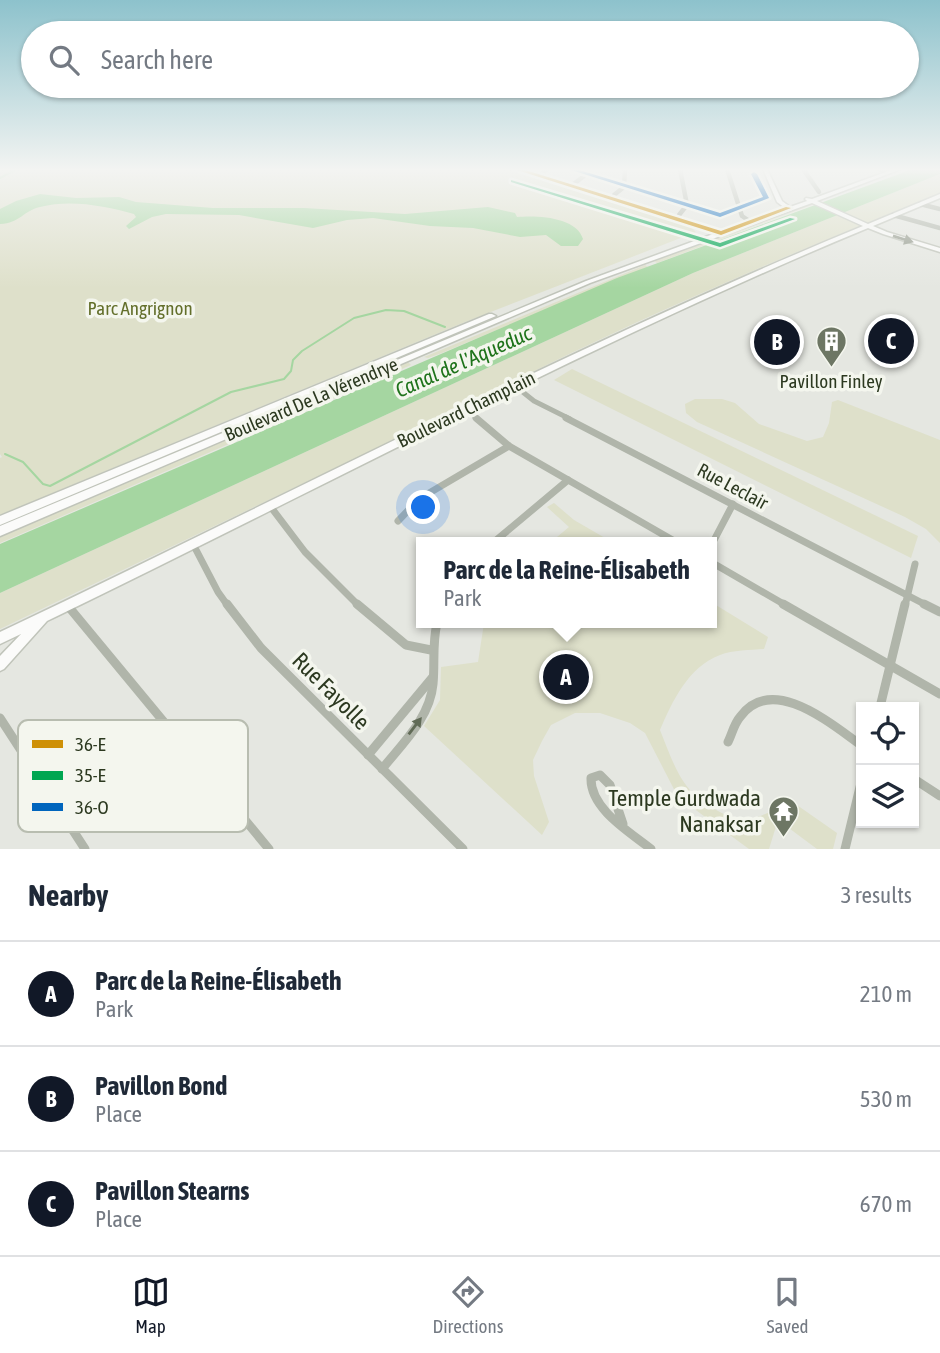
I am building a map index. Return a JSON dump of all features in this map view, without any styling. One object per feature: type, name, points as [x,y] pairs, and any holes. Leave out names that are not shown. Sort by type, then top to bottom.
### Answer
[{"type":"main road","points":[[646,209],[720,231]]},
{"type":"main road","points":[[658,209],[720,231]]},
{"type":"main road","name":"Boulevard De La Vérendrye","points":[[0,531],[579,286],[781,209]]},
{"type":"main road","points":[[830,209],[867,225],[940,250]]},
{"type":"main road","name":"Boulevard Champlain","points":[[0,638],[514,385],[661,316],[908,209]]},
{"type":"main road","points":[[690,223],[698,229],[699,235]]},
{"type":"main road","name":"Boulevard De La Vérendrye","points":[[0,520],[582,278],[699,235],[720,231]]},
{"type":"main road","points":[[0,665],[45,617]]},
{"type":"street","points":[[679,215],[684,209]]},
{"type":"street","points":[[743,209],[748,220]]},
{"type":"street","points":[[892,215],[940,229]]},
{"type":"street","name":"Rue Leclair","points":[[514,385],[534,401],[940,612]]},
{"type":"street","points":[[466,409],[509,446],[667,537]]},
{"type":"street","points":[[398,521],[413,503],[495,457],[509,446]]},
{"type":"street","points":[[499,537],[522,516],[559,492],[568,480]]},
{"type":"street","points":[[716,537],[733,504]]},
{"type":"street","points":[[270,506],[305,552],[343,592],[406,645],[431,650]]},
{"type":"street","name":"Rue Fayolle","points":[[193,544],[218,592],[251,636],[463,849]]},
{"type":"street","points":[[881,702],[915,564]]},
{"type":"street","points":[[717,565],[940,694]]},
{"type":"street","points":[[68,606],[162,720]]},
{"type":"street","points":[[382,769],[428,708],[433,677],[431,650],[436,628]]},
{"type":"street","points":[[368,755],[433,677]]},
{"type":"street","points":[[728,742],[742,712],[756,701],[772,698],[800,706],[856,742]]},
{"type":"street","points":[[0,718],[18,746]]},
{"type":"street","points":[[623,824],[610,785],[600,775],[591,778],[589,788],[595,800],[651,849]]},
{"type":"street","points":[[919,782],[940,796]]},
{"type":"street","points":[[845,849],[856,804]]},
{"type":"street","points":[[248,824],[269,849]]},
{"type":"street","points":[[74,832],[85,849]]},
{"type":"green space","name":"Parc Angrignon","points":[[0,209],[637,209],[689,225],[696,232],[465,322],[0,515]]},
{"type":"green space","points":[[794,209],[803,209],[657,263],[653,260]]},
{"type":"green space","points":[[854,209],[902,209],[767,264],[596,341],[0,629],[0,593],[693,273]]},
{"type":"green space","points":[[645,265],[648,267],[442,353],[424,357]]},
{"type":"green space","points":[[408,362],[411,365],[0,543],[0,536]]},
{"type":"green space","points":[[572,369],[918,536],[911,558],[554,380]]},
{"type":"green space","points":[[695,399],[722,399],[735,403],[759,424],[807,441],[823,437],[829,423],[832,402],[838,400],[940,440],[940,543],[926,529],[905,517],[697,422],[686,413],[685,404]]},
{"type":"green space","points":[[554,503],[574,520],[603,537],[557,537],[569,527],[547,507]]},
{"type":"green space","points":[[717,606],[768,637],[764,649],[720,655],[690,677],[670,708],[660,730],[674,765],[697,797],[743,823],[780,808],[784,796],[837,833],[833,849],[817,849],[778,820],[769,849],[749,849],[678,797],[645,733],[630,723],[600,713],[575,713],[551,725],[542,741],[533,760],[534,776],[549,822],[542,835],[424,726],[440,700],[441,667],[478,662],[483,628],[717,628]]},
{"type":"water","points":[[1,209],[36,209],[0,224]]},
{"type":"water","points":[[111,209],[314,209],[405,214],[495,209],[515,213],[517,217],[545,217],[565,222],[573,226],[583,239],[578,246],[561,246],[546,235],[520,237],[473,228],[430,226],[373,218],[347,220],[313,228],[239,215],[166,214],[152,217],[129,229],[126,226],[136,217],[134,214]]},
{"type":"water","name":"Canal de l'Aqueduc","points":[[805,209],[854,209],[693,273],[0,593],[0,544],[617,278]]},
{"type":"waterway","points":[[5,454],[23,462],[43,484],[50,486],[231,392],[284,379],[291,371],[293,360],[302,351],[354,318],[386,310],[404,311],[445,327]]},
{"type":"transit line","name":"35-E","points":[[602,209],[720,245],[792,219]]},
{"type":"transit line","name":"36-E","points":[[643,209],[721,233],[786,209]]},
{"type":"transit line","name":"36-O","points":[[699,209],[720,215],[737,209]]},
{"type":"place","name":"Pavillon Stearns","points":[[891,341]]},
{"type":"place","name":"Pavillon Bond","points":[[777,342]]},
{"type":"place","name":"Pavillon Finley","points":[[831,369]]},
{"type":"place","name":"Parc de la Reine-Élisabeth","points":[[566,677]]},
{"type":"place","name":"Temple Gurdwada Nanaksar","points":[[784,838]]}]
